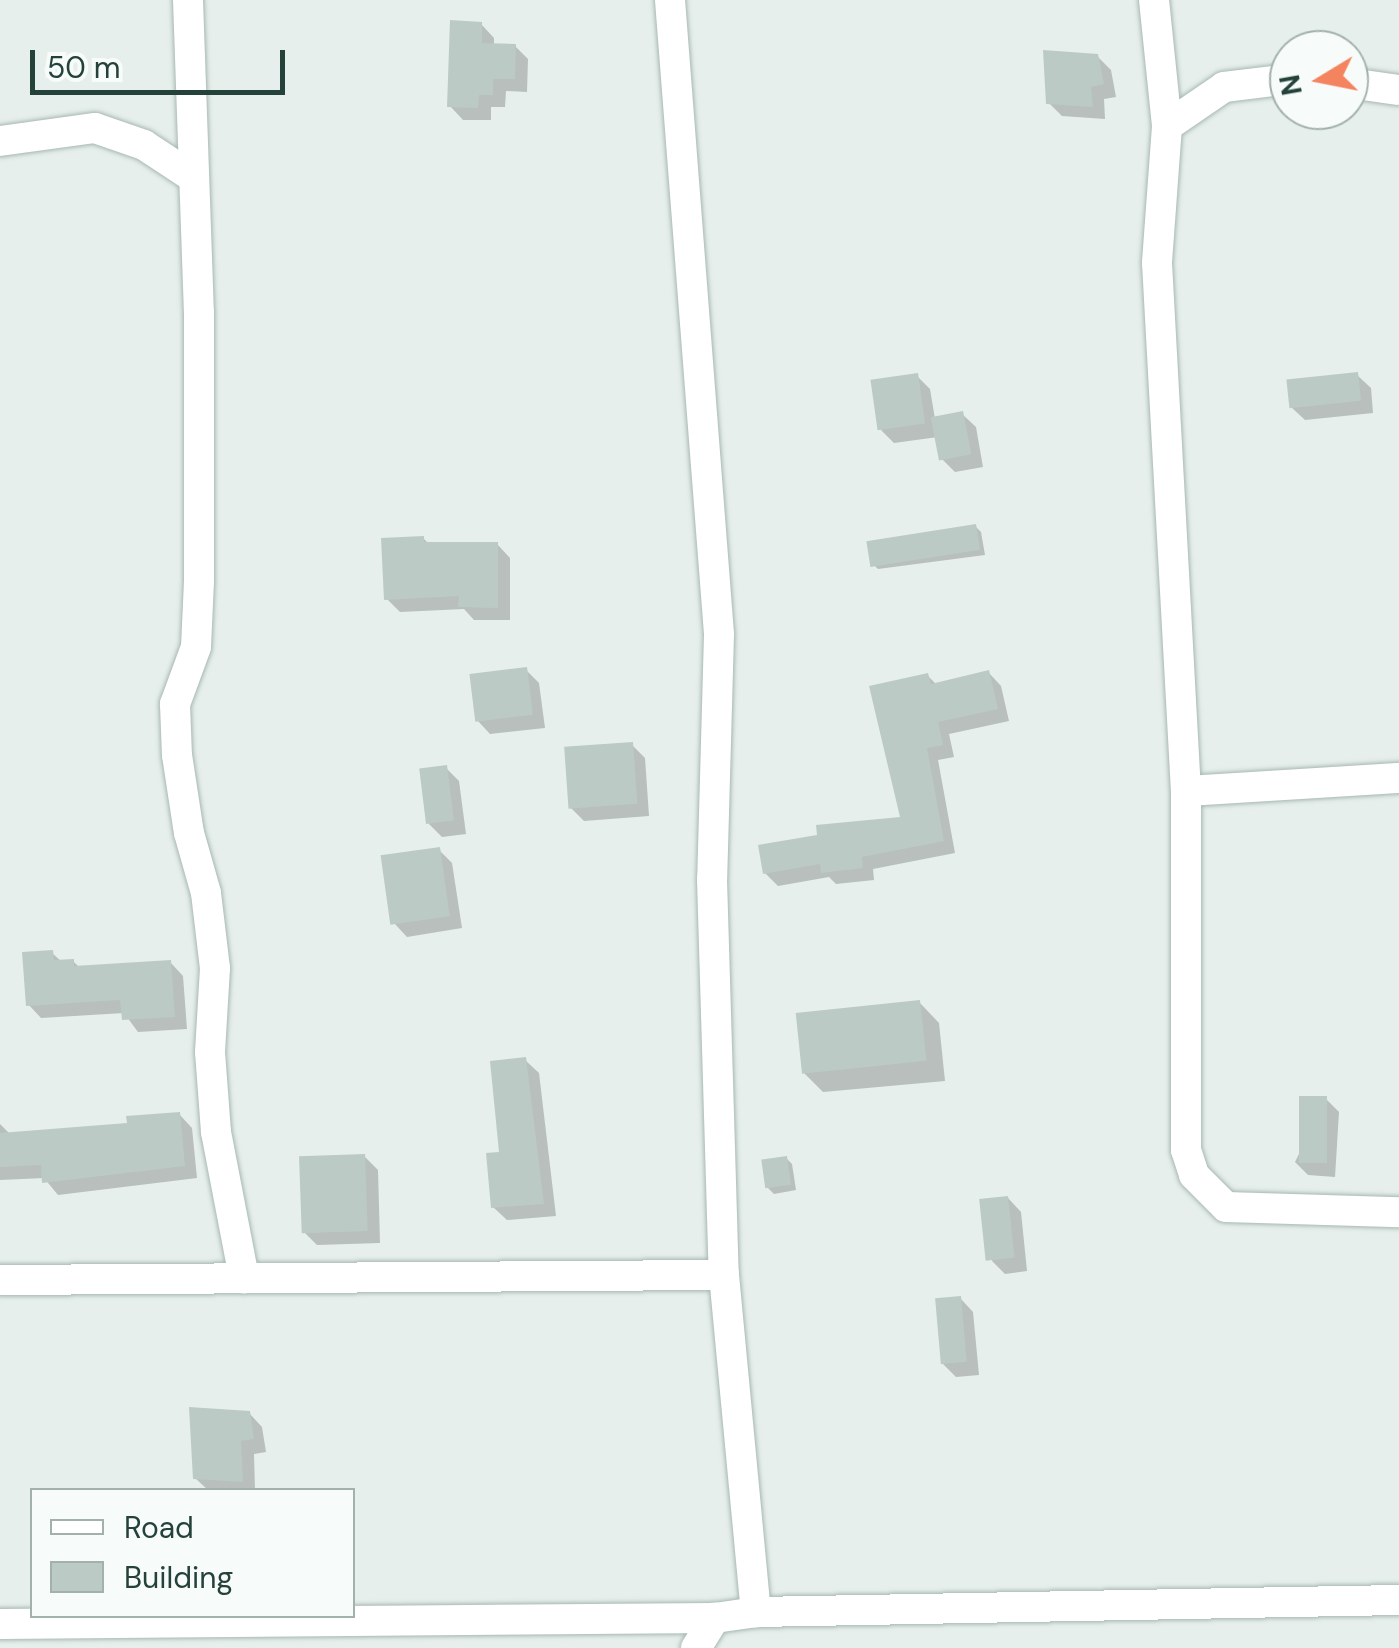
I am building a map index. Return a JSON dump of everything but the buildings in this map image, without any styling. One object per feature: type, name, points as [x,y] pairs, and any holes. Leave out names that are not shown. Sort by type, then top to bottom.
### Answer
[{"type":"street","points":[[188,0],[191,176],[199,313],[199,581],[196,648],[175,704],[177,755],[189,833],[206,892],[215,968],[210,1052],[216,1132],[244,1278]]},
{"type":"street","points":[[670,0],[719,634],[712,879],[724,1274],[756,1612]]},
{"type":"street","points":[[1154,0],[1167,126],[1157,264],[1186,791],[1186,1150],[1194,1174],[1226,1208],[1399,1212]]},
{"type":"street","points":[[1167,126],[1224,87],[1269,81]]},
{"type":"street","points":[[1369,86],[1399,90]]},
{"type":"street","points":[[0,141],[96,128],[144,145],[191,176]]},
{"type":"street","points":[[1186,791],[1399,778]]},
{"type":"street","points":[[0,1280],[724,1274]]},
{"type":"street","points":[[0,1624],[715,1618],[756,1612],[1399,1600]]},
{"type":"street","points":[[696,1648],[715,1618]]}]
